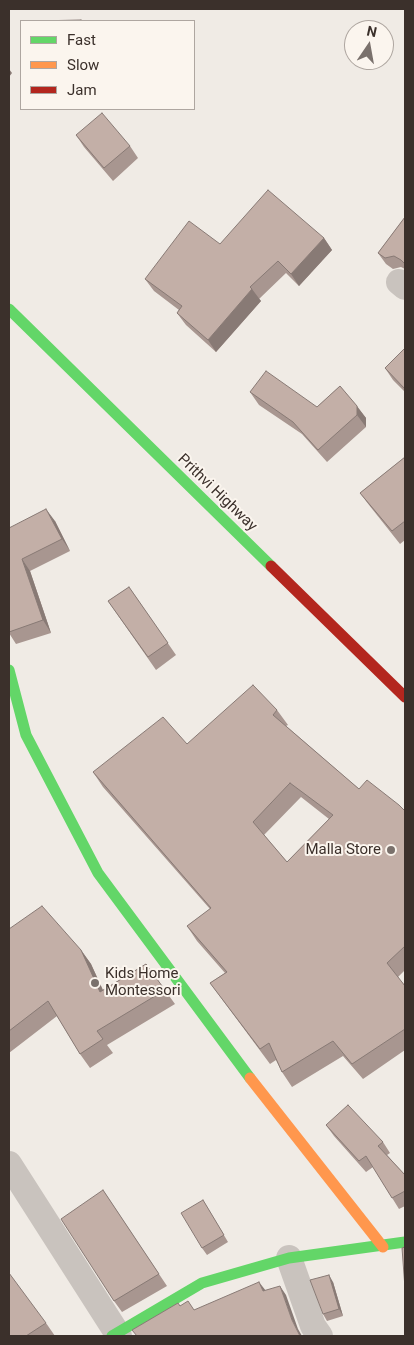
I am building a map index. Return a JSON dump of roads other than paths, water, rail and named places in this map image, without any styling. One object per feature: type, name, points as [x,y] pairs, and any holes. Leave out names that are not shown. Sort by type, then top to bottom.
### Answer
[{"type":"main road","name":"Prithvi Highway","points":[[9,309],[405,697]]},
{"type":"main road","points":[[9,670],[26,735],[98,873],[226,1048],[383,1246]]},
{"type":"main road","points":[[116,1335],[202,1283],[289,1258],[405,1242]]},
{"type":"street","points":[[9,1164],[116,1335]]},
{"type":"street","points":[[289,1258],[313,1326],[320,1336]]},
{"type":"place","name":"Malla Store","points":[[391,850]]},
{"type":"place","name":"Kids Home Montessori","points":[[95,983]]}]
